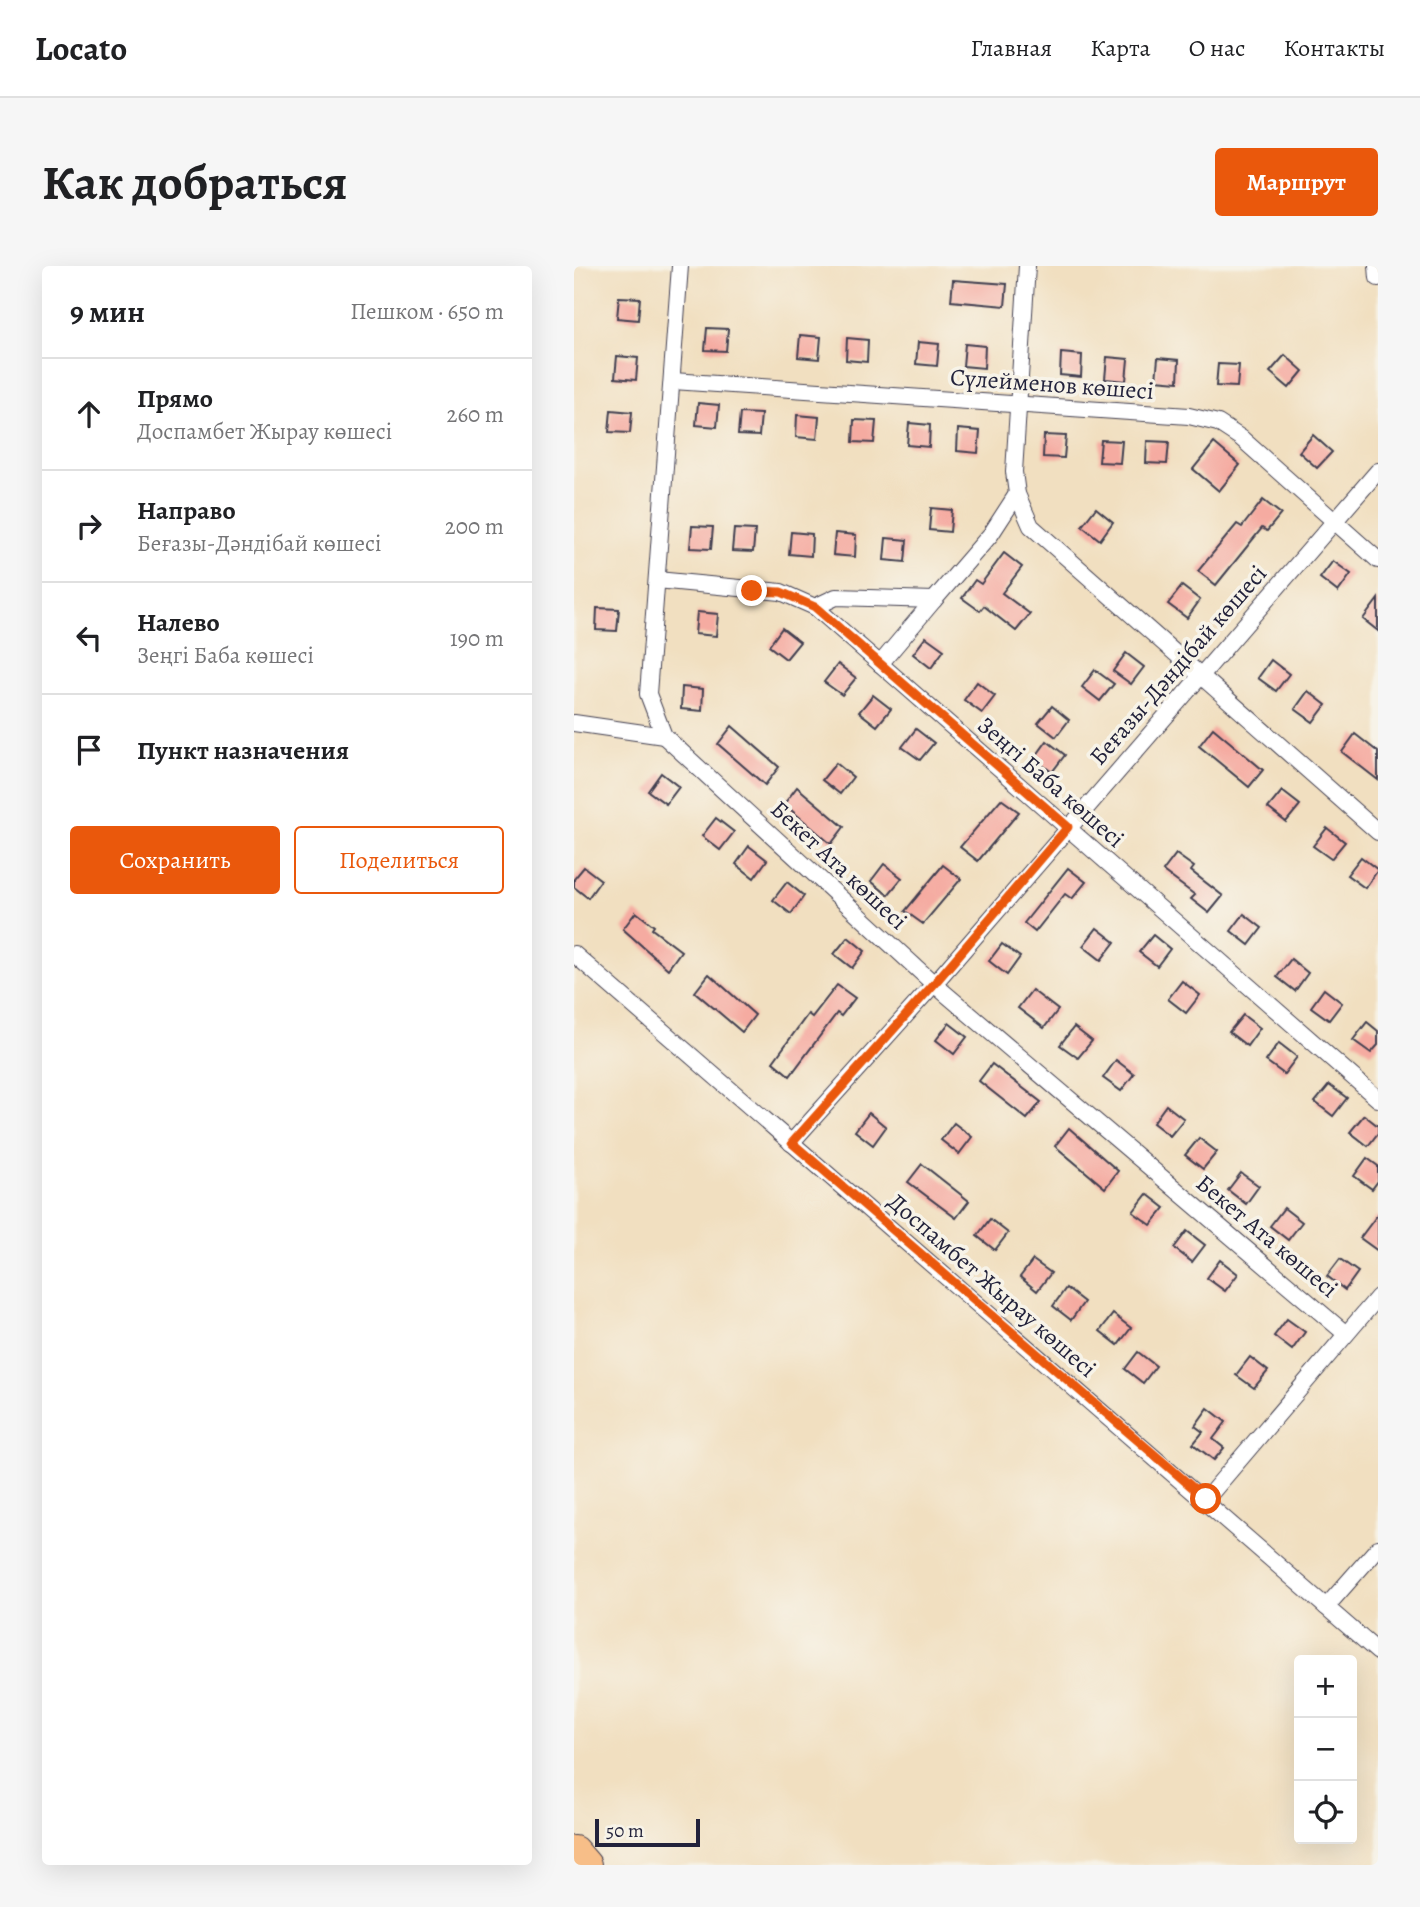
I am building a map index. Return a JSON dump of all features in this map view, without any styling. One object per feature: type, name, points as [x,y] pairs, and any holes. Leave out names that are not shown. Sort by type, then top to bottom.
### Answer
[{"type":"highway","points":[[574,1851],[586,1865]]},
{"type":"street","name":"Бекет Ата көшесі","points":[[680,266],[648,694],[664,736],[934,984],[1346,1334]]},
{"type":"street","points":[[1027,266],[1014,472],[1017,494],[1031,526],[1378,832]]},
{"type":"street","points":[[1377,266],[1378,278]]},
{"type":"street","name":"Сүлейменов көшесі","points":[[673,381],[1189,416],[1218,423],[1241,438],[1378,560]]},
{"type":"street","name":"Беғазы-Дәндібай көшесі","points":[[792,1143],[934,984],[1378,471]]},
{"type":"street","points":[[880,664],[991,534],[1017,494]]},
{"type":"street","name":"Зеңгі Баба көшесі","points":[[657,580],[781,592],[815,607],[1378,1099]]},
{"type":"street","points":[[815,607],[836,597],[934,600]]},
{"type":"street","points":[[574,723],[664,736]]},
{"type":"street","name":"Доспамбет Жырау көшесі","points":[[574,954],[1206,1499],[1378,1652]]},
{"type":"street","points":[[1206,1499],[1378,1297]]},
{"type":"street","points":[[1326,1607],[1378,1548]]},
{"type":"building","points":[[953,280],[1007,284],[1005,306],[951,301]]},
{"type":"building","points":[[619,297],[640,298],[638,320],[617,318]]},
{"type":"building","points":[[707,328],[728,329],[726,351],[705,350]]},
{"type":"building","points":[[800,335],[821,337],[819,359],[798,357]]},
{"type":"building","points":[[847,338],[868,340],[867,362],[846,360]]},
{"type":"building","points":[[918,342],[939,344],[937,366],[916,364]]},
{"type":"building","points":[[965,344],[985,346],[984,368],[963,366]]},
{"type":"building","points":[[1061,353],[1082,355],[1081,377],[1060,375]]},
{"type":"building","points":[[1285,355],[1303,371],[1289,388],[1270,372]]},
{"type":"building","points":[[617,356],[638,358],[636,380],[615,378]]},
{"type":"building","points":[[1107,357],[1128,359],[1126,381],[1105,379]]},
{"type":"building","points":[[1158,358],[1179,360],[1178,382],[1156,380]]},
{"type":"building","points":[[1218,364],[1239,365],[1237,387],[1216,386]]},
{"type":"building","points":[[698,403],[719,405],[717,427],[696,425]]},
{"type":"building","points":[[611,410],[632,412],[630,433],[609,432]]},
{"type":"building","points":[[740,413],[761,414],[759,436],[738,435]]},
{"type":"building","points":[[797,415],[819,417],[817,439],[796,437]]},
{"type":"building","points":[[854,420],[876,421],[874,443],[853,442]]},
{"type":"building","points":[[909,423],[930,425],[929,447],[907,445]]},
{"type":"building","points":[[958,429],[980,431],[978,453],[957,451]]},
{"type":"building","points":[[1044,435],[1066,436],[1064,458],[1043,457]]},
{"type":"building","points":[[1313,435],[1332,452],[1317,468],[1299,452]]},
{"type":"building","points":[[1101,440],[1122,441],[1120,463],[1099,462]]},
{"type":"building","points":[[1147,441],[1169,442],[1167,464],[1146,463]]},
{"type":"building","points":[[1214,443],[1240,465],[1219,491],[1193,469]]},
{"type":"building","points":[[1263,500],[1281,514],[1267,531],[1262,528],[1216,585],[1198,571],[1237,524],[1242,527]]},
{"type":"building","points":[[931,508],[952,510],[950,532],[929,530]]},
{"type":"building","points":[[1096,508],[1113,522],[1100,540],[1082,526]]},
{"type":"building","points":[[692,526],[713,527],[711,549],[690,548]]},
{"type":"building","points":[[734,529],[755,530],[753,552],[732,551]]},
{"type":"building","points":[[791,532],[812,534],[811,556],[789,554]]},
{"type":"building","points":[[835,533],[856,535],[855,557],[833,555]]},
{"type":"building","points":[[886,538],[907,540],[905,562],[884,560]]},
{"type":"building","points":[[1004,553],[1022,567],[1002,593],[1030,614],[1016,631],[984,606],[980,611],[962,598],[975,580],[981,584]]},
{"type":"building","points":[[1333,561],[1351,574],[1338,592],[1320,578]]},
{"type":"building","points":[[1182,586],[1200,600],[1187,618],[1168,604]]},
{"type":"building","points":[[1378,599],[1378,631],[1363,619]]},
{"type":"building","points":[[597,608],[619,609],[617,631],[596,630]]},
{"type":"building","points":[[697,612],[718,614],[716,636],[695,634]]},
{"type":"building","points":[[782,628],[800,642],[786,659],[769,646]]},
{"type":"building","points":[[926,637],[944,650],[931,668],[913,654]]},
{"type":"building","points":[[1126,653],[1144,667],[1131,684],[1113,671]]},
{"type":"building","points":[[1271,660],[1289,674],[1276,691],[1258,678]]},
{"type":"building","points":[[838,664],[856,678],[842,695],[824,682]]},
{"type":"building","points":[[1095,670],[1114,684],[1100,701],[1082,687]]},
{"type":"building","points":[[977,682],[995,696],[982,713],[964,700]]},
{"type":"building","points":[[682,687],[703,689],[702,711],[681,709]]},
{"type":"building","points":[[1308,691],[1326,705],[1313,722],[1295,709]]},
{"type":"building","points":[[873,695],[891,709],[877,726],[859,712]]},
{"type":"building","points":[[1052,706],[1069,720],[1056,737],[1038,723]]},
{"type":"building","points":[[732,726],[779,767],[765,785],[718,744]]},
{"type":"building","points":[[1213,728],[1263,770],[1249,787],[1199,746]]},
{"type":"building","points":[[916,729],[934,743],[920,760],[902,747]]},
{"type":"building","points":[[1355,734],[1378,752],[1378,780],[1342,752]]},
{"type":"building","points":[[1047,741],[1065,755],[1052,772],[1034,759]]},
{"type":"building","points":[[836,763],[853,777],[840,794],[822,780]]},
{"type":"building","points":[[661,773],[679,787],[666,804],[648,791]]},
{"type":"building","points":[[797,787],[844,827],[831,844],[784,804]]},
{"type":"building","points":[[1282,791],[1300,805],[1286,822],[1268,808]]},
{"type":"building","points":[[1001,799],[1019,812],[978,861],[960,847]]},
{"type":"building","points":[[716,818],[734,832],[720,850],[702,836]]},
{"type":"building","points":[[1327,828],[1345,842],[1331,859],[1313,846]]},
{"type":"building","points":[[749,846],[767,860],[754,878],[736,864]]},
{"type":"building","points":[[1176,854],[1194,867],[1191,871],[1223,896],[1209,913],[1191,899],[1195,895],[1163,871]]},
{"type":"building","points":[[1361,857],[1378,870],[1365,888],[1347,875]]},
{"type":"building","points":[[884,864],[902,878],[888,895],[871,881]]},
{"type":"building","points":[[943,865],[961,879],[923,924],[905,911]]},
{"type":"building","points":[[584,867],[601,880],[588,898],[574,887],[574,879]]},
{"type":"building","points":[[1068,868],[1086,882],[1072,899],[1065,894],[1035,932],[1024,923]]},
{"type":"building","points":[[787,882],[804,896],[791,914],[773,900]]},
{"type":"building","points":[[636,912],[654,926],[652,929],[681,951],[668,969],[623,929]]},
{"type":"building","points":[[1244,914],[1262,928],[1249,945],[1231,931]]},
{"type":"building","points":[[1097,928],[1115,942],[1101,960],[1083,946]]},
{"type":"building","points":[[1153,935],[1170,949],[1157,966],[1139,952]]},
{"type":"building","points":[[848,937],[865,951],[852,968],[834,954]]},
{"type":"building","points":[[1002,944],[1020,957],[1007,975],[989,961]]},
{"type":"building","points":[[1291,959],[1308,973],[1295,991],[1277,977]]},
{"type":"building","points":[[709,974],[755,1015],[742,1032],[695,992]]},
{"type":"building","points":[[1182,981],[1200,995],[1186,1013],[1168,999]]},
{"type":"building","points":[[837,985],[855,998],[841,1016],[837,1013],[790,1076],[773,1062],[808,1014],[812,1017]]},
{"type":"building","points":[[1324,989],[1342,1003],[1329,1020],[1311,1007]]},
{"type":"building","points":[[1032,990],[1058,1010],[1044,1028],[1018,1008]]},
{"type":"building","points":[[1243,1015],[1260,1028],[1247,1046],[1229,1032]]},
{"type":"building","points":[[1367,1022],[1378,1031],[1378,1045],[1371,1053],[1353,1040]]},
{"type":"building","points":[[949,1023],[967,1037],[954,1054],[936,1040]]},
{"type":"building","points":[[1074,1027],[1092,1041],[1078,1058],[1060,1045]]},
{"type":"building","points":[[1279,1043],[1297,1057],[1284,1074],[1266,1061]]},
{"type":"building","points":[[1116,1060],[1134,1074],[1121,1091],[1103,1078]]},
{"type":"building","points":[[992,1064],[1041,1102],[1027,1119],[979,1081]]},
{"type":"building","points":[[1329,1085],[1347,1098],[1333,1116],[1315,1102]]},
{"type":"building","points":[[1166,1105],[1184,1119],[1170,1136],[1153,1123]]},
{"type":"building","points":[[869,1113],[886,1127],[873,1145],[855,1131]]},
{"type":"building","points":[[1364,1115],[1378,1126],[1378,1133],[1368,1146],[1350,1132]]},
{"type":"building","points":[[954,1123],[972,1137],[959,1154],[941,1140]]},
{"type":"building","points":[[1069,1128],[1118,1171],[1105,1188],[1055,1146]]},
{"type":"building","points":[[1199,1138],[1217,1152],[1203,1169],[1185,1155]]},
{"type":"building","points":[[1367,1158],[1378,1166],[1378,1181],[1372,1189],[1354,1176]]},
{"type":"building","points":[[922,1164],[969,1201],[956,1218],[908,1182]]},
{"type":"building","points":[[1241,1173],[1259,1186],[1246,1204],[1228,1190]]},
{"type":"building","points":[[1147,1194],[1165,1208],[1151,1225],[1133,1212]]},
{"type":"building","points":[[1284,1208],[1302,1222],[1288,1240],[1270,1226]]},
{"type":"building","points":[[1378,1214],[1378,1251],[1360,1238]]},
{"type":"building","points":[[990,1219],[1008,1233],[995,1250],[977,1236]]},
{"type":"building","points":[[1187,1231],[1205,1245],[1192,1262],[1174,1248]]},
{"type":"building","points":[[1340,1259],[1358,1272],[1345,1290],[1327,1276]]},
{"type":"building","points":[[1033,1260],[1051,1273],[1037,1291],[1020,1277]]},
{"type":"building","points":[[1220,1260],[1238,1274],[1225,1291],[1207,1278]]},
{"type":"building","points":[[1066,1288],[1084,1302],[1071,1320],[1053,1306]]},
{"type":"building","points":[[1113,1314],[1131,1328],[1118,1345],[1100,1331]]},
{"type":"building","points":[[1287,1319],[1305,1332],[1292,1350],[1274,1336]]},
{"type":"building","points":[[1138,1352],[1156,1366],[1143,1383],[1125,1369]]},
{"type":"building","points":[[1250,1357],[1268,1371],[1254,1388],[1236,1375]]},
{"type":"building","points":[[1208,1408],[1226,1422],[1213,1439],[1224,1448],[1214,1460],[1193,1444],[1203,1432],[1195,1426]]},
{"type":"route","points":[[752,591],[781,592],[815,607],[1068,827],[934,984],[792,1143],[1206,1499]]}]
